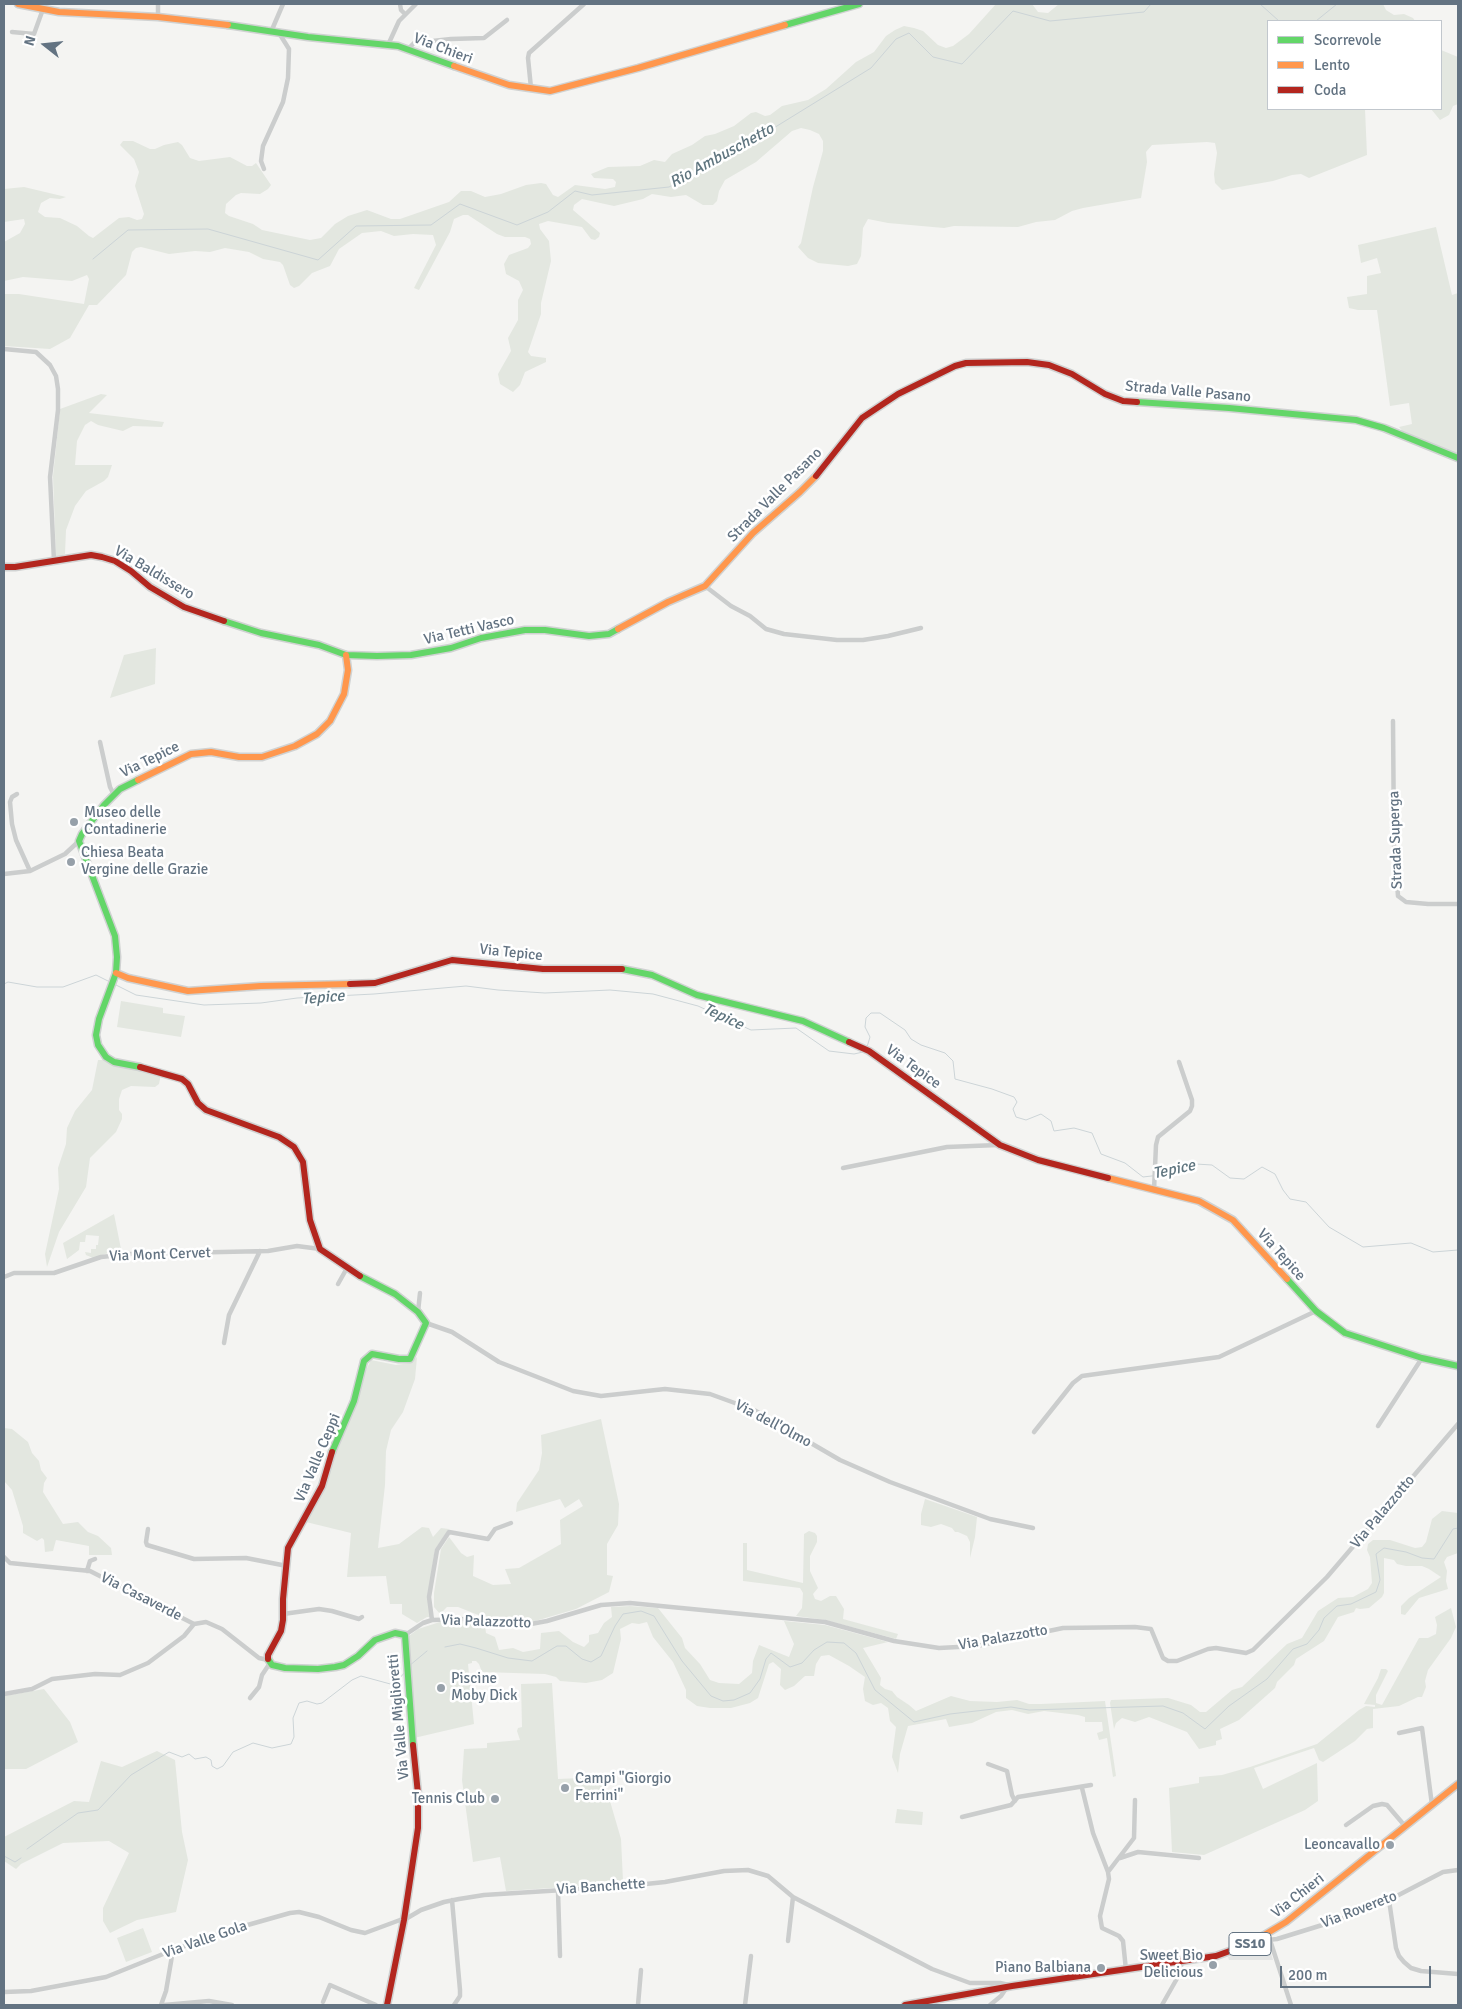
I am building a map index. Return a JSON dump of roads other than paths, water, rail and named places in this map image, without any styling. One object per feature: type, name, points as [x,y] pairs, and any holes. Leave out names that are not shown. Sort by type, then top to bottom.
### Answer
[{"type":"street","name":"Via Chieri","points":[[18,4],[59,12],[215,22],[275,33],[409,48],[477,75],[509,85],[550,91],[859,4]]},
{"type":"street","points":[[158,4],[158,17]]},
{"type":"street","points":[[264,169],[262,161],[263,146],[283,102],[288,78],[289,49],[275,33],[284,4]]},
{"type":"street","points":[[400,4],[405,14]]},
{"type":"street","points":[[388,45],[399,22],[416,4]]},
{"type":"street","points":[[531,88],[529,52],[584,4]]},
{"type":"street","points":[[12,32],[34,34],[43,8]]},
{"type":"street","points":[[409,48],[414,43],[484,38],[507,20]]},
{"type":"street","points":[[4,349],[36,352],[50,365],[56,376],[58,410],[50,477],[54,560]]},
{"type":"street","name":"Strada Valle Pasano","points":[[705,586],[753,533],[800,492],[824,467],[862,418],[898,394],[955,366],[966,363],[1027,362],[1049,365],[1072,374],[1106,394],[1123,401],[1229,408],[1356,420],[1384,428],[1458,458]]},
{"type":"street","name":"Via Baldissero","points":[[4,567],[15,567],[91,555],[102,556],[123,566],[150,587],[184,607],[261,634],[319,645],[346,655]]},
{"type":"street","points":[[705,586],[766,629],[784,634],[837,640],[863,640],[921,628]]},
{"type":"street","name":"Via Tetti Vasco","points":[[346,655],[411,655],[451,648],[482,638],[525,630],[545,630],[589,636],[609,634],[668,602],[705,586]]},
{"type":"street","name":"Via Tepice","points":[[80,841],[82,834],[120,789],[191,754],[211,752],[240,757],[262,757],[295,746],[316,734],[330,722],[344,694],[348,670],[346,655]]},
{"type":"street","name":"Strada Superga","points":[[1393,721],[1394,845],[1398,896],[1406,902],[1458,904]]},
{"type":"street","points":[[100,742],[110,787],[114,795]]},
{"type":"street","points":[[17,794],[12,797],[10,802],[12,824],[16,840],[30,871]]},
{"type":"street","points":[[4,874],[30,871],[65,854],[80,841],[115,936],[117,957],[115,975],[98,1021],[96,1035],[98,1044],[106,1057],[114,1062],[182,1079],[188,1084],[198,1103],[206,1110],[279,1137],[294,1147],[304,1162],[310,1220],[320,1249],[357,1275],[395,1294],[418,1312],[426,1322],[426,1326]]},
{"type":"street","name":"Via Tepice","points":[[115,975],[188,991],[209,992],[261,986],[375,983],[452,960],[543,969],[618,968],[652,975],[697,995],[802,1021],[870,1051],[1000,1145],[1038,1160],[1199,1201],[1233,1220],[1316,1311],[1345,1333],[1422,1358],[1458,1366]]},
{"type":"street","points":[[1154,1190],[1158,1137],[1190,1111],[1192,1106],[1192,1100],[1180,1062]]},
{"type":"street","points":[[843,1168],[947,1147],[1000,1145]]},
{"type":"street","name":"Via Mont Cervet","points":[[4,1277],[14,1273],[54,1273],[101,1257],[130,1254],[260,1251],[297,1246],[320,1249]]},
{"type":"street","points":[[224,1343],[230,1315],[260,1251]]},
{"type":"street","points":[[338,1284],[347,1268]]},
{"type":"street","points":[[418,1312],[420,1293]]},
{"type":"street","points":[[1034,1432],[1073,1383],[1082,1376],[1219,1357],[1316,1311]]},
{"type":"street","name":"Via dell'Olmo","points":[[426,1326],[429,1324],[452,1332],[499,1362],[573,1391],[601,1396],[665,1389],[710,1394],[754,1410],[840,1460],[890,1482],[990,1519],[1033,1528]]},
{"type":"street","name":"Via Valle Ceppi","points":[[269,1662],[268,1655],[281,1631],[288,1548],[322,1486],[334,1446],[350,1412],[364,1361],[372,1354],[399,1359],[410,1358],[426,1326]]},
{"type":"street","points":[[1378,1426],[1422,1358]]},
{"type":"street","name":"Via Palazzotto","points":[[405,1635],[423,1623],[432,1620],[467,1619],[489,1624],[520,1626],[547,1621],[601,1605],[630,1603],[825,1622],[887,1639],[939,1648],[977,1646],[1063,1628],[1135,1627],[1151,1630],[1164,1658],[1168,1661],[1177,1661],[1208,1649],[1246,1653],[1253,1650],[1327,1577],[1458,1424]]},
{"type":"street","points":[[432,1620],[429,1597],[437,1550],[448,1532],[488,1539],[495,1529],[511,1523]]},
{"type":"street","points":[[148,1528],[147,1545],[194,1559],[246,1558],[287,1566]]},
{"type":"street","points":[[4,1557],[10,1563]]},
{"type":"street","points":[[86,1571],[90,1561],[95,1559]]},
{"type":"street","name":"Via Casaverde","points":[[4,1562],[86,1571],[112,1581],[194,1624],[206,1622],[222,1629],[258,1658],[269,1662]]},
{"type":"street","points":[[283,1614],[319,1609],[332,1611],[359,1620],[362,1617]]},
{"type":"street","points":[[4,1694],[32,1689],[52,1679],[95,1674],[120,1675],[148,1663],[184,1636],[194,1624]]},
{"type":"street","name":"Via Valle Miglioretti","points":[[269,1662],[285,1668],[318,1669],[335,1667],[344,1665],[358,1656],[375,1640],[395,1633],[405,1635],[418,1802],[416,1847],[395,1972],[387,2005]]},
{"type":"street","points":[[250,1698],[259,1688],[262,1675],[269,1662]]},
{"type":"street","points":[[1398,1733],[1422,1728],[1432,1805]]},
{"type":"street","points":[[988,1764],[1007,1771],[1015,1801]]},
{"type":"street","name":"Via Chieri","points":[[905,2005],[1009,1987],[1216,1956],[1269,1938],[1458,1784]]},
{"type":"street","points":[[962,1817],[1011,1805],[1018,1797],[1068,1788],[1082,1788],[1091,1785]]},
{"type":"street","points":[[1082,1788],[1093,1833],[1108,1872],[1109,1879],[1100,1916],[1102,1928],[1119,1936],[1123,1941],[1126,1970]]},
{"type":"street","points":[[1108,1872],[1134,1838],[1135,1800]]},
{"type":"street","points":[[1346,1825],[1373,1806],[1382,1804],[1387,1805],[1406,1826]]},
{"type":"street","points":[[1119,1858],[1138,1852],[1199,1858]]},
{"type":"street","name":"Via Banchette","points":[[404,1920],[421,1910],[452,1900],[484,1895],[655,1883],[724,1871],[748,1870],[768,1876],[793,1897],[932,1969],[970,1983],[1000,1983],[1009,1987]]},
{"type":"street","name":"Via Rovereto","points":[[1269,1938],[1332,1922],[1390,1900],[1443,1872],[1458,1870]]},
{"type":"street","points":[[558,1890],[560,1956]]},
{"type":"street","points":[[788,1941],[793,1897]]},
{"type":"street","points":[[452,1900],[460,1990],[460,1996],[454,2005]]},
{"type":"street","points":[[1390,1900],[1396,1948],[1404,1962],[1411,1968],[1421,1971],[1458,1974]]},
{"type":"street","name":"Via Valle Gola","points":[[4,1992],[31,1991],[106,1977],[173,1950],[237,1928],[290,1913],[299,1912],[319,1917],[351,1930],[365,1933],[404,1920]]},
{"type":"street","points":[[1269,1938],[1291,2005]]},
{"type":"street","points":[[173,1950],[162,2005],[202,2004],[209,2001],[232,2005]]},
{"type":"street","points":[[746,2005],[751,1956]]},
{"type":"street","points":[[1162,2005],[1179,1975],[1182,1962]]},
{"type":"street","points":[[638,2005],[641,1970]]},
{"type":"street","points":[[323,2002],[330,1985],[376,2005]]},
{"type":"street","points":[[990,2005],[1009,1987]]},
{"type":"waterway","name":"Rio Ambuschetto","points":[[93,259],[128,230],[208,229],[318,260],[356,226],[431,225],[460,204],[517,225],[548,212],[575,191],[592,195],[669,187],[730,155],[871,68],[896,39],[909,33],[933,57],[962,64],[1013,11],[1050,21],[1144,12],[1151,4]]},
{"type":"waterway","name":"Rio Ambuschetto","points":[[1260,4],[1278,20]]},
{"type":"waterway","name":"Rio Ambuschetto","points":[[1317,20],[1337,4]]},
{"type":"waterway","name":"Tepice","points":[[4,984],[8,982],[37,987],[63,987],[96,975],[110,982]]},
{"type":"waterway","name":"Tepice","points":[[114,984],[136,995],[204,1005],[261,1003],[297,998],[466,986],[545,993],[610,990],[653,994],[698,1006],[751,1030],[796,1028],[829,1051],[854,1054],[863,1052]]},
{"type":"waterway","name":"Tepice","points":[[867,1047],[870,1037],[865,1027],[866,1018],[871,1013],[880,1013],[905,1030],[911,1039],[921,1045],[945,1053],[953,1061],[955,1079],[1014,1097],[1017,1102],[1013,1109],[1016,1117],[1026,1120],[1041,1114],[1051,1121],[1054,1131],[1074,1128],[1092,1133],[1101,1154],[1125,1163],[1143,1177],[1160,1175],[1196,1164],[1212,1165],[1230,1178],[1244,1179],[1262,1167],[1275,1174],[1290,1199],[1306,1202],[1329,1227],[1363,1247],[1411,1243],[1433,1252],[1458,1250]]},
{"type":"waterway","points":[[445,1647],[460,1644],[508,1658],[532,1661],[557,1646],[566,1646],[582,1659],[591,1662],[601,1656],[615,1626],[623,1614],[641,1611],[654,1616],[682,1661],[711,1696],[723,1701],[734,1700],[750,1693],[760,1679],[766,1659],[771,1653],[790,1667],[802,1663],[814,1650],[827,1642],[844,1643],[856,1653],[875,1690],[914,1722],[950,1714],[1011,1707],[1029,1710],[1163,1706],[1183,1713],[1205,1729],[1229,1706],[1267,1679],[1293,1649],[1307,1644],[1319,1630],[1324,1618],[1337,1606],[1351,1604],[1376,1592],[1380,1580],[1376,1554],[1384,1548],[1406,1552],[1422,1558],[1434,1559],[1453,1529],[1458,1528]]},
{"type":"waterway","points":[[409,1666],[427,1651]]},
{"type":"waterway","points":[[27,1849],[78,1813],[98,1810],[131,1775],[169,1752],[182,1757],[189,1754],[195,1759],[206,1757],[211,1760],[212,1766],[217,1769],[223,1766],[233,1752],[253,1743],[272,1748],[291,1744],[294,1737],[293,1718],[299,1703],[307,1701],[317,1704],[322,1703],[352,1680],[361,1676],[394,1685],[405,1672]]},
{"type":"waterway","points":[[4,1856],[15,1862],[21,1858]]},
{"type":"place","name":"Museo delle Contadinerie","points":[[74,822]]},
{"type":"place","name":"Chiesa Beata Vergine delle Grazie","points":[[71,862]]},
{"type":"place","name":"Piscine Moby Dick","points":[[441,1688]]},
{"type":"place","name":"Campi \"Giorgio Ferrini\"","points":[[565,1788]]},
{"type":"place","name":"Tennis Club","points":[[495,1799]]},
{"type":"place","name":"Leoncavallo","points":[[1390,1845]]},
{"type":"place","name":"Sweet Bio Delicious","points":[[1213,1965]]},
{"type":"place","name":"Piano Balbiana","points":[[1101,1968]]}]
